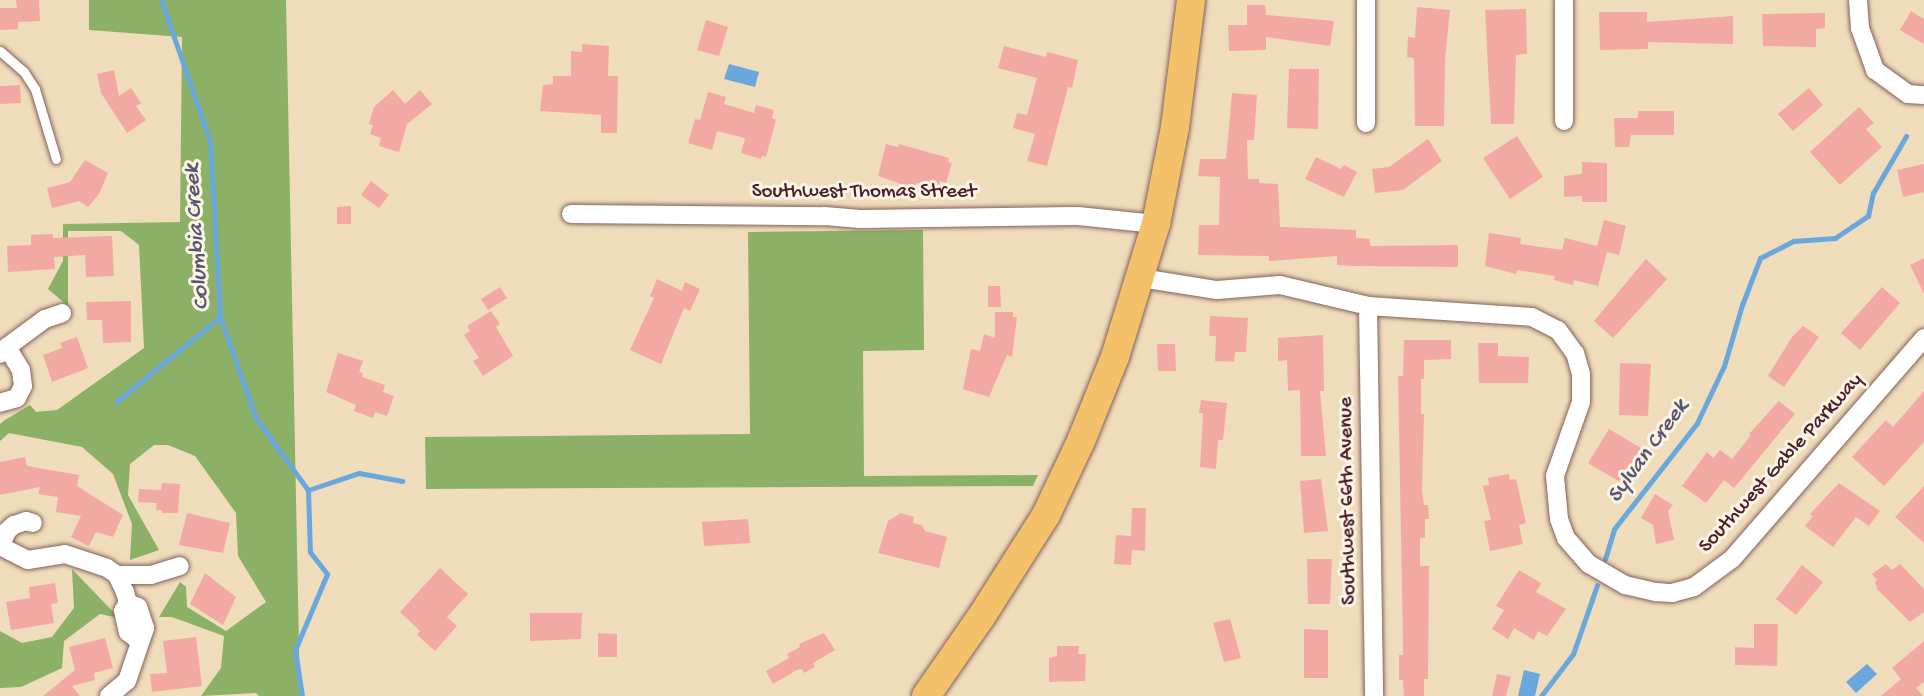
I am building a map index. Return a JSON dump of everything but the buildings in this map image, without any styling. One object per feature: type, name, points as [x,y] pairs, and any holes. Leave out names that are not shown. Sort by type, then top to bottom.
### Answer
[{"type":"main road","points":[[926,696],[983,614],[1046,515],[1097,402],[1156,224],[1178,104],[1191,0]]},
{"type":"street","points":[[1366,0],[1366,123]]},
{"type":"street","points":[[1564,0],[1564,121]]},
{"type":"street","points":[[1858,0],[1860,28],[1875,70],[1908,94],[1924,95]]},
{"type":"street","name":"Southwest Thomas Street","points":[[570,214],[825,216],[860,219],[1078,216],[1156,224]]},
{"type":"street","name":"Southwest Gable Parkway","points":[[1140,278],[1217,290],[1280,285],[1368,306],[1532,317],[1558,330],[1575,353],[1581,374],[1581,402],[1555,476],[1556,504],[1566,538],[1588,564],[1625,585],[1656,592],[1672,593],[1694,587],[1732,559],[1924,338]]},
{"type":"street","name":"Southwest 66th Avenue","points":[[1368,306],[1374,696]]},
{"type":"street","points":[[0,403],[17,398],[23,386],[21,370],[4,350],[45,319],[62,313]]},
{"type":"street","points":[[33,523],[26,521],[14,525],[7,531],[0,547],[28,559],[65,554],[107,568],[117,575],[128,603],[138,607],[145,628],[127,681],[108,696]]},
{"type":"street","points":[[117,575],[151,575],[180,566]]},
{"type":"lane","points":[[0,51],[24,72],[34,89],[56,159]]},
{"type":"green space","points":[[89,0],[286,0],[300,696],[259,696],[256,693],[201,696],[221,668],[224,636],[172,617],[159,617],[180,582],[186,587],[187,607],[226,631],[266,602],[238,556],[236,513],[195,456],[168,445],[154,445],[130,464],[128,495],[159,550],[130,560],[132,524],[113,474],[82,447],[9,433],[0,441],[0,424],[5,420],[30,405],[36,412],[57,410],[144,348],[139,245],[121,231],[68,231],[68,306],[48,289],[63,261],[63,224],[180,222],[182,37],[89,30]]},
{"type":"green space","points":[[923,230],[924,350],[863,351],[864,476],[1038,475],[1033,486],[426,489],[425,437],[750,434],[748,232]]},
{"type":"green space","points":[[72,569],[119,618],[100,614],[64,641],[62,668],[21,687],[0,688],[0,631],[22,643],[52,637],[74,608]]},
{"type":"water","points":[[729,64],[759,72],[755,87],[724,79]]},
{"type":"water","points":[[1867,664],[1877,674],[1856,693],[1846,682]]},
{"type":"water","points":[[1524,670],[1540,674],[1535,696],[1518,696]]},
{"type":"waterway","name":"Columbia Creek","points":[[161,0],[210,141],[220,317],[256,418],[308,490],[310,552],[327,574],[295,650],[302,696]]},
{"type":"waterway","points":[[1605,559],[1614,529],[1697,423],[1724,366],[1742,305],[1760,258],[1794,241],[1835,238],[1868,216],[1873,193],[1906,136]]},
{"type":"waterway","points":[[116,402],[220,317]]},
{"type":"waterway","points":[[308,490],[359,473],[402,481]]},
{"type":"waterway","name":"Sylvan Creek","points":[[1541,696],[1573,654],[1597,585]]}]
